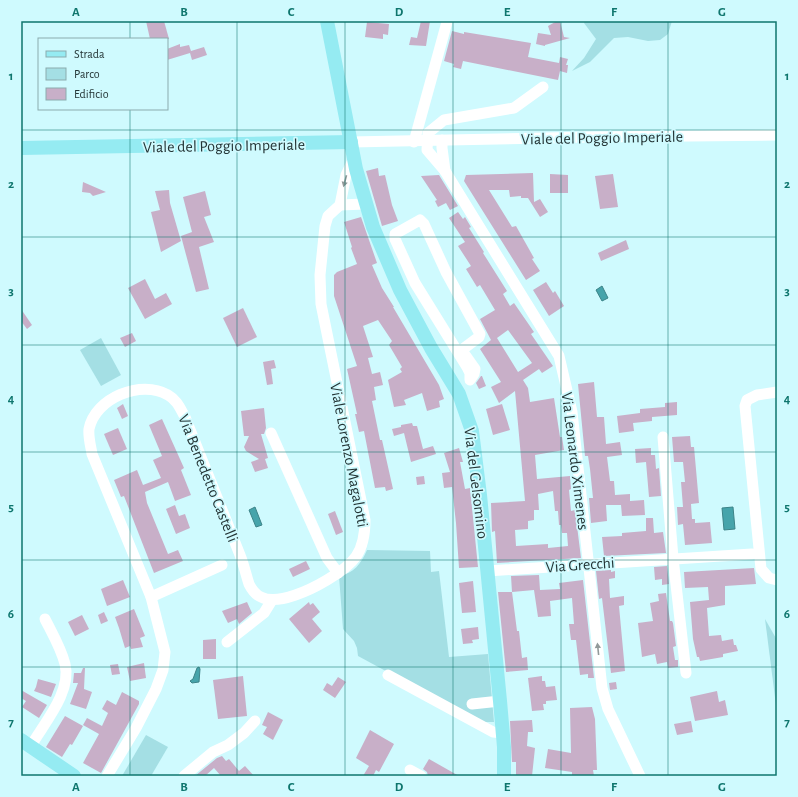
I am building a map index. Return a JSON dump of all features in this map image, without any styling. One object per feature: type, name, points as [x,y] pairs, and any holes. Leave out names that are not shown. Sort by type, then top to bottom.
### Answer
[{"type":"main road","name":"Via del Gelsomino","points":[[327,21],[356,169],[365,204],[382,250],[400,290],[431,348],[459,394],[468,417],[475,448],[503,733],[504,776]]},
{"type":"main road","name":"Viale del Poggio Imperiale","points":[[21,148],[351,142]]},
{"type":"main road","points":[[26,743],[74,776]]},
{"type":"street","points":[[414,142],[446,22]]},
{"type":"street","name":"Viale del Poggio Imperiale","points":[[427,141],[428,133],[444,120],[514,108],[543,87]]},
{"type":"street","name":"Viale del Poggio Imperiale","points":[[351,142],[777,135]]},
{"type":"street","name":"Via Leonardo Ximenes","points":[[442,140],[445,171]]},
{"type":"street","name":"Via Leonardo Ximenes","points":[[427,141],[427,150],[445,171],[559,356],[572,412],[602,688],[608,709],[640,776]]},
{"type":"street","name":"Viale Lorenzo Magalotti","points":[[272,600],[287,598],[316,587],[349,566],[356,558],[362,547],[365,536],[366,520],[321,304],[320,275],[325,226],[328,216],[340,204],[346,175],[354,158]]},
{"type":"street","points":[[340,204],[365,204]]},
{"type":"street","points":[[420,220],[424,224],[446,272],[480,334],[479,337],[463,349],[463,352],[475,369],[470,380],[470,373],[467,367],[415,283],[395,239],[396,234],[417,221],[420,220]]},
{"type":"street","name":"Via Benedetto Castelli","points":[[107,776],[136,728],[156,689],[163,670],[165,652],[151,597],[92,454],[89,430],[95,414],[105,402],[125,392],[152,389],[168,395],[177,402],[185,417],[241,557],[252,590],[262,598],[272,600]]},
{"type":"street","points":[[777,392],[757,395],[747,400],[745,406],[761,569],[769,578],[777,580]]},
{"type":"street","points":[[271,434],[328,558],[338,573]]},
{"type":"street","points":[[664,437],[674,558],[686,673]]},
{"type":"street","name":"Via Grecchi","points":[[487,571],[588,563],[752,554]]},
{"type":"street","name":"Via Benedetto Castelli","points":[[151,597],[222,565]]},
{"type":"street","points":[[227,642],[264,613],[272,600]]},
{"type":"street","points":[[26,743],[60,698],[66,679],[64,662],[45,619]]},
{"type":"street","points":[[388,675],[493,732],[503,733]]},
{"type":"street","points":[[472,704],[500,701]]},
{"type":"street","points":[[184,776],[213,752],[228,745],[244,733],[256,721]]},
{"type":"street","points":[[410,770],[421,776]]},
{"type":"green space","points":[[585,21],[672,21],[668,34],[660,40],[648,41],[628,37],[614,38],[590,62],[572,71],[584,58],[596,39],[584,23]]},
{"type":"green space","points":[[101,338],[121,375],[101,386],[80,350]]},
{"type":"green space","points":[[367,550],[430,551],[431,572],[439,571],[449,657],[488,654],[494,722],[480,722],[358,656],[354,641],[343,629],[339,576],[353,570],[362,560]]},
{"type":"green space","points":[[765,619],[777,640],[777,713]]},
{"type":"green space","points":[[146,735],[168,747],[151,776],[122,776]]},
{"type":"shaded area","points":[[602,286],[608,298],[602,301],[596,290]]},
{"type":"shaded area","points":[[255,507],[262,525],[256,527],[249,510]]},
{"type":"shaded area","points":[[733,507],[735,529],[724,530],[722,508]]},
{"type":"shaded area","points":[[199,667],[199,682],[192,683],[190,681],[193,679],[197,668]]},
{"type":"building","points":[[146,21],[164,21],[169,39],[150,38]]},
{"type":"building","points":[[421,21],[430,21],[426,46],[409,45],[411,37],[417,38]]},
{"type":"building","points":[[560,21],[564,37],[570,38],[545,46],[536,44],[538,33],[551,35],[548,26]]},
{"type":"building","points":[[367,22],[389,24],[388,35],[383,34],[383,39],[365,37]]},
{"type":"building","points":[[452,31],[531,43],[528,57],[559,63],[560,57],[568,59],[566,65],[568,65],[567,73],[560,71],[558,80],[463,61],[461,69],[453,67],[454,64],[444,61]]},
{"type":"building","points":[[180,44],[180,47],[189,45],[191,51],[204,47],[207,55],[192,60],[190,53],[168,60],[168,49]]},
{"type":"building","points":[[378,168],[379,176],[385,175],[392,205],[398,221],[382,226],[366,171]]},
{"type":"building","points":[[533,173],[534,202],[540,199],[548,212],[540,217],[528,198],[521,198],[521,196],[510,197],[509,190],[489,190],[512,227],[516,226],[534,258],[532,259],[540,271],[526,280],[464,181],[466,175]]},
{"type":"building","points":[[550,174],[568,175],[568,193],[550,193]]},
{"type":"building","points":[[613,174],[618,207],[600,209],[595,176]]},
{"type":"building","points":[[439,175],[458,206],[450,210],[446,203],[438,207],[435,201],[437,200],[421,176]]},
{"type":"building","points":[[83,182],[106,192],[93,196],[90,193],[82,192]]},
{"type":"building","points":[[169,190],[170,203],[181,241],[161,252],[151,212],[160,210],[155,191]]},
{"type":"building","points":[[205,191],[211,215],[204,217],[214,242],[199,247],[209,289],[196,292],[181,236],[192,232],[183,197]]},
{"type":"building","points":[[458,212],[463,219],[465,217],[471,227],[469,228],[484,252],[483,253],[507,291],[503,294],[510,306],[514,303],[534,332],[531,334],[553,366],[542,373],[539,369],[523,380],[528,388],[530,402],[554,398],[560,437],[562,437],[564,450],[535,455],[537,479],[570,476],[571,489],[569,490],[571,511],[575,510],[581,558],[497,563],[495,531],[492,532],[491,503],[525,501],[515,391],[499,403],[491,387],[501,382],[480,349],[491,340],[480,319],[495,310],[480,285],[477,287],[466,269],[471,266],[458,246],[465,242],[449,218]],"holes":[[[508,330],[532,363],[518,372],[497,338]],[[553,491],[555,511],[558,511],[559,525],[561,525],[562,533],[567,533],[568,546],[548,548],[548,544],[516,546],[515,530],[528,529],[528,521],[534,520],[534,510],[539,510],[538,494]]]},
{"type":"building","points":[[361,217],[377,263],[372,265],[382,288],[439,385],[444,399],[439,401],[440,407],[427,411],[422,393],[404,400],[406,405],[394,407],[388,380],[402,372],[400,369],[402,367],[389,345],[392,341],[378,320],[363,326],[373,357],[368,358],[372,374],[380,372],[383,385],[374,387],[376,400],[372,401],[380,440],[382,440],[393,489],[386,491],[385,487],[375,488],[364,431],[359,432],[355,414],[357,414],[347,369],[357,366],[334,296],[334,275],[337,272],[357,264],[344,222]]},
{"type":"building","points":[[626,240],[629,249],[601,261],[598,253]]},
{"type":"building","points":[[145,279],[155,299],[166,293],[172,304],[145,319],[128,288]]},
{"type":"building","points":[[546,282],[553,293],[555,291],[564,306],[549,316],[533,290]]},
{"type":"building","points":[[243,308],[257,337],[237,347],[223,318]]},
{"type":"building","points":[[21,309],[32,325],[27,329],[21,321]]},
{"type":"building","points":[[132,333],[136,341],[125,347],[120,338]]},
{"type":"building","points":[[274,360],[276,368],[271,369],[273,384],[267,385],[263,362]]},
{"type":"building","points":[[481,376],[486,386],[479,389],[476,383]]},
{"type":"building","points":[[594,382],[597,417],[604,417],[606,444],[620,442],[622,455],[607,457],[610,481],[614,481],[615,495],[630,494],[630,501],[644,500],[645,515],[622,516],[621,505],[606,505],[607,521],[591,523],[589,498],[593,498],[588,456],[585,456],[578,384]]},
{"type":"building","points":[[677,402],[677,415],[652,417],[652,421],[633,423],[634,431],[619,433],[617,416],[640,413],[640,409],[665,407],[665,403]]},
{"type":"building","points":[[123,404],[128,416],[122,419],[117,408]]},
{"type":"building","points":[[502,404],[510,430],[493,435],[486,409]]},
{"type":"building","points":[[264,408],[266,428],[264,434],[261,434],[268,458],[265,459],[268,468],[255,472],[251,462],[259,459],[246,451],[244,447],[249,436],[244,436],[241,411]]},
{"type":"building","points":[[162,419],[184,468],[181,470],[191,495],[175,501],[168,482],[145,492],[147,503],[168,554],[178,550],[183,561],[154,573],[124,496],[121,497],[114,480],[137,470],[143,485],[161,478],[153,460],[162,456],[149,425]]},
{"type":"building","points":[[412,423],[413,426],[417,426],[423,449],[433,446],[436,454],[411,462],[404,433],[394,436],[392,429],[401,427],[401,425]]},
{"type":"building","points":[[118,428],[127,449],[113,455],[104,434]]},
{"type":"building","points":[[690,436],[691,447],[694,447],[699,503],[691,504],[692,519],[695,519],[695,523],[710,522],[712,543],[685,545],[683,524],[678,525],[677,507],[683,507],[681,482],[685,482],[683,462],[674,462],[672,437]]},
{"type":"building","points":[[459,448],[463,462],[460,462],[465,489],[470,488],[478,567],[459,568],[452,487],[444,488],[442,473],[450,472],[444,453]]},
{"type":"building","points":[[651,448],[651,455],[655,455],[656,469],[659,468],[661,496],[649,497],[646,462],[636,463],[635,449]]},
{"type":"building","points":[[424,476],[425,484],[417,485],[416,477]]},
{"type":"building","points":[[175,505],[179,516],[185,514],[190,528],[176,534],[166,509]]},
{"type":"building","points":[[335,511],[343,532],[336,535],[328,514]]},
{"type":"building","points":[[646,518],[653,518],[654,533],[663,532],[666,553],[604,556],[602,537],[622,536],[622,533],[646,531]]},
{"type":"building","points":[[306,561],[310,569],[293,577],[289,569]]},
{"type":"building","points":[[667,566],[669,584],[662,585],[662,579],[655,580],[654,567]]},
{"type":"building","points":[[754,568],[756,584],[725,586],[725,605],[707,608],[709,636],[721,635],[722,641],[733,639],[734,645],[736,645],[738,651],[723,654],[723,657],[700,661],[699,657],[697,657],[693,639],[690,602],[709,600],[708,587],[685,588],[684,572]]},
{"type":"building","points":[[611,570],[611,572],[615,571],[615,578],[609,579],[610,598],[624,596],[624,605],[619,606],[625,671],[611,673],[602,598],[599,599],[596,571]]},
{"type":"building","points":[[539,575],[540,590],[560,589],[559,583],[583,580],[594,678],[588,678],[588,674],[580,675],[576,640],[571,640],[569,624],[574,624],[572,598],[550,601],[551,616],[538,617],[534,590],[512,592],[511,576]]},
{"type":"building","points":[[123,580],[130,597],[107,606],[101,589]]},
{"type":"building","points":[[473,581],[476,612],[462,613],[459,583]]},
{"type":"building","points":[[498,592],[512,592],[522,658],[527,657],[528,670],[506,672]]},
{"type":"building","points":[[666,593],[670,621],[673,623],[676,646],[673,647],[675,660],[678,660],[678,667],[668,668],[667,662],[657,664],[655,654],[642,657],[638,623],[653,621],[650,603],[659,601],[658,594]]},
{"type":"building","points":[[247,602],[252,613],[239,624],[237,619],[228,623],[222,611]]},
{"type":"building","points":[[309,602],[310,605],[313,603],[320,612],[312,619],[322,631],[309,643],[289,619]]},
{"type":"building","points":[[134,609],[145,636],[140,638],[143,647],[131,649],[130,646],[125,648],[115,617]]},
{"type":"building","points":[[104,612],[108,621],[101,624],[98,615]]},
{"type":"building","points":[[82,615],[89,629],[75,636],[68,622]]},
{"type":"building","points":[[478,627],[479,639],[472,640],[473,643],[463,644],[461,629]]},
{"type":"building","points":[[216,639],[216,659],[203,659],[203,640]]},
{"type":"building","points":[[144,663],[146,678],[130,681],[127,667]]},
{"type":"building","points":[[118,664],[120,674],[112,675],[110,665]]},
{"type":"building","points":[[83,668],[85,668],[84,689],[92,692],[86,709],[70,704],[78,683],[73,683],[74,673],[81,673]]},
{"type":"building","points":[[243,676],[247,716],[218,719],[213,680]]},
{"type":"building","points":[[542,676],[542,681],[545,681],[546,687],[555,686],[557,700],[546,701],[546,704],[543,704],[544,710],[532,711],[528,678]]},
{"type":"building","points":[[338,677],[346,682],[335,698],[323,690],[327,683],[332,686]]},
{"type":"building","points":[[38,679],[56,684],[51,697],[34,691]]},
{"type":"building","points":[[616,682],[617,689],[610,690],[609,683]]},
{"type":"building","points":[[21,690],[47,705],[39,718],[22,707],[26,701],[21,698]]},
{"type":"building","points":[[717,691],[719,702],[725,700],[728,715],[695,721],[690,697]]},
{"type":"building","points":[[122,692],[139,701],[139,704],[101,773],[83,763],[99,734],[83,725],[87,718],[102,726],[108,713],[102,709],[107,700],[116,705]]},
{"type":"building","points":[[592,707],[595,719],[597,770],[593,770],[594,776],[572,776],[572,772],[545,768],[548,749],[571,753],[570,708]]},
{"type":"building","points":[[268,712],[283,720],[273,740],[263,734],[267,727],[262,725]]},
{"type":"building","points":[[65,716],[83,726],[72,745],[70,744],[62,757],[46,747]]},
{"type":"building","points":[[532,720],[533,732],[528,732],[527,746],[535,748],[532,776],[516,776],[516,762],[512,762],[510,721]]},
{"type":"building","points":[[691,721],[693,732],[677,735],[674,724]]},
{"type":"building","points":[[370,730],[394,744],[379,772],[376,770],[373,776],[363,776],[369,766],[356,758]]},
{"type":"building","points":[[222,756],[226,761],[229,759],[239,771],[245,766],[254,776],[221,776],[214,768],[205,776],[195,776],[217,758]]},
{"type":"building","points":[[429,759],[459,776],[428,776],[427,772],[423,769]]}]
